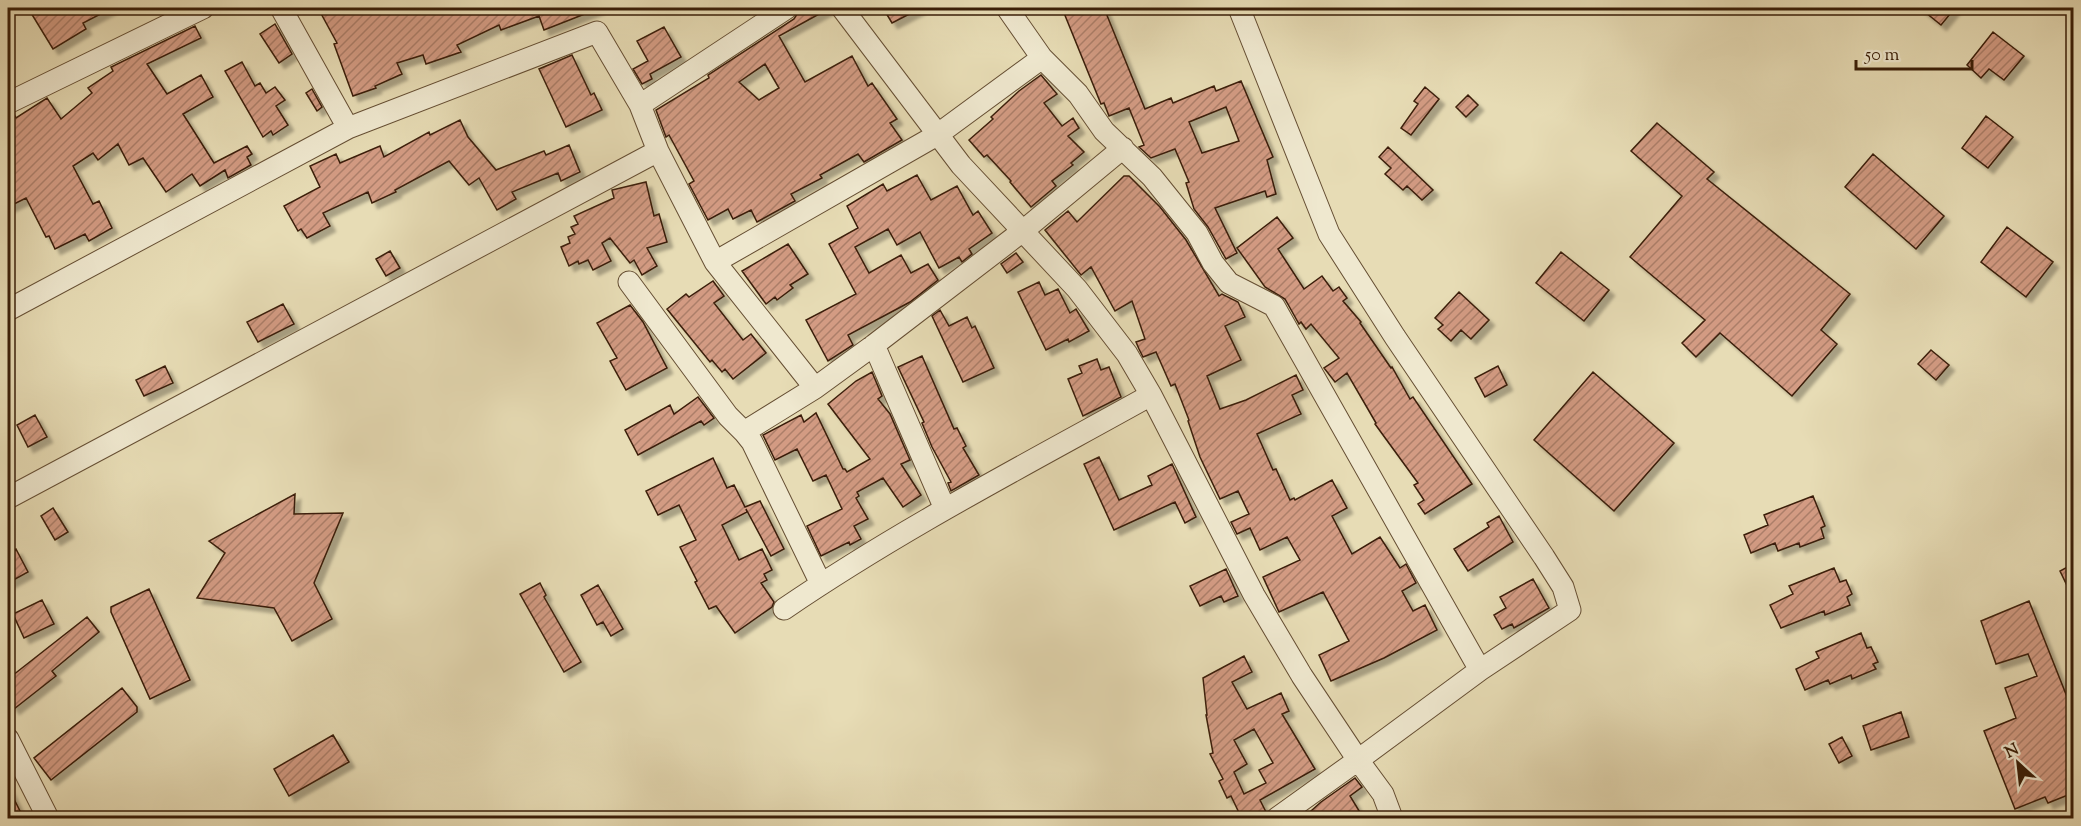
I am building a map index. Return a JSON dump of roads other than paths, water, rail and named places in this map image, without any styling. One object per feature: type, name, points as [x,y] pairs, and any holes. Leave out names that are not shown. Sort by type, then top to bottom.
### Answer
[{"type":"street","points":[[8,103],[201,8]]},
{"type":"street","points":[[281,8],[348,128]]},
{"type":"street","points":[[640,105],[787,8]]},
{"type":"street","points":[[842,8],[961,165],[1077,289],[1127,354],[1151,395],[1254,595],[1302,676],[1383,794],[1392,819]]},
{"type":"street","points":[[1007,8],[1042,58],[1078,94],[1104,130],[1152,177],[1197,233],[1213,262],[1229,283],[1274,306],[1480,670]]},
{"type":"street","points":[[1239,8],[1329,234],[1395,337],[1544,557],[1563,587],[1570,610],[1480,670],[1276,819]]},
{"type":"street","points":[[8,310],[348,128],[597,32],[640,105],[658,151],[716,262],[815,388]]},
{"type":"street","points":[[716,262],[937,135],[1042,58]]},
{"type":"street","points":[[744,432],[815,388],[874,345],[1024,230],[1122,148]]},
{"type":"street","points":[[8,498],[658,151]]},
{"type":"street","points":[[629,282],[728,417],[752,442],[821,584]]},
{"type":"street","points":[[874,345],[945,509]]},
{"type":"street","points":[[784,609],[945,509],[1151,395]]},
{"type":"street","points":[[8,739],[48,819]]}]
